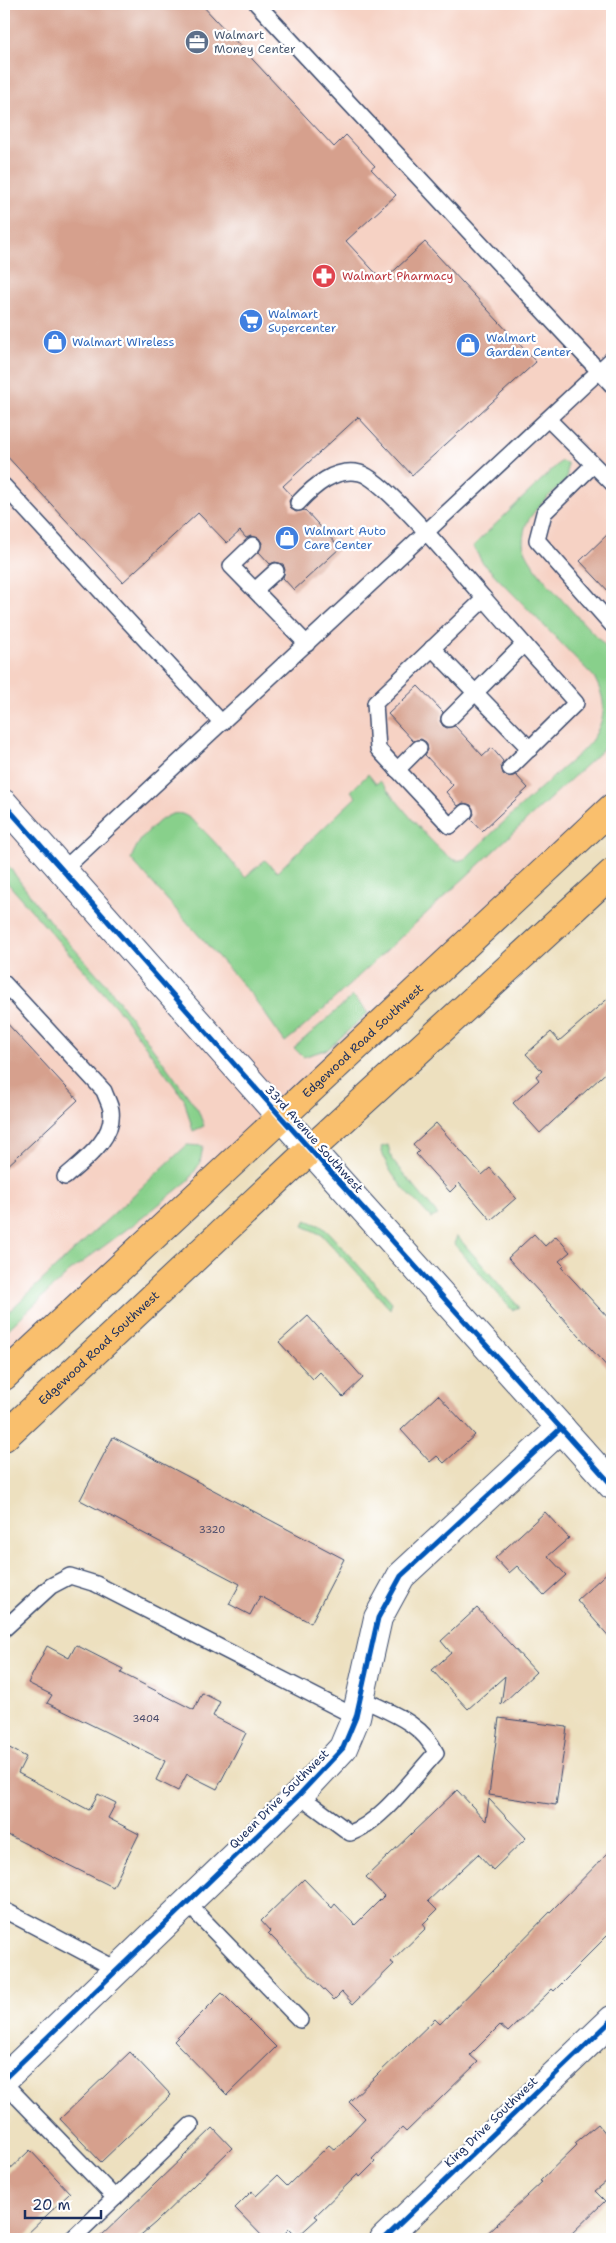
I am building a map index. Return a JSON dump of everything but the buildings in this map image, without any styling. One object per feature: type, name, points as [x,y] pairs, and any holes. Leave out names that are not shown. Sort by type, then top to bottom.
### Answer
[{"type":"main road","name":"Edgewood Road Southwest","points":[[4,1376],[612,808]]},
{"type":"main road","name":"Edgewood Road Southwest","points":[[4,1437],[310,1150],[612,873]]},
{"type":"street","name":"33rd Avenue Southwest","points":[[4,804],[310,1150],[612,1485]]},
{"type":"street","name":"Queen Drive Southwest","points":[[4,2079],[299,1795],[343,1748],[358,1707],[378,1618],[401,1576],[561,1428]]},
{"type":"street","name":"King Drive Southwest","points":[[384,2239],[612,2020]]},
{"type":"lane","points":[[257,4],[612,385]]},
{"type":"lane","points":[[63,870],[612,359]]},
{"type":"lane","points":[[548,419],[612,483]]},
{"type":"lane","points":[[594,465],[544,513],[537,540],[612,625]]},
{"type":"lane","points":[[298,502],[314,486],[346,471],[362,473],[376,480],[426,533],[576,703],[510,768]]},
{"type":"lane","points":[[4,486],[222,723]]},
{"type":"lane","points":[[253,545],[231,566],[307,644]]},
{"type":"lane","points":[[255,590],[276,570]]},
{"type":"lane","points":[[465,812],[450,826],[378,749],[375,703],[484,598]]},
{"type":"lane","points":[[449,720],[524,644]]},
{"type":"lane","points":[[432,648],[530,749]]},
{"type":"lane","points":[[397,770],[419,748]]},
{"type":"lane","points":[[4,983],[104,1091],[111,1111],[108,1133],[93,1151],[66,1177]]},
{"type":"lane","points":[[4,1629],[51,1586],[70,1576],[96,1584],[358,1707],[412,1723],[430,1740],[436,1753],[383,1811],[360,1830],[350,1832],[299,1795]]},
{"type":"lane","points":[[187,1903],[300,2020]]},
{"type":"lane","points":[[4,1910],[118,1970]]},
{"type":"lane","points":[[4,2083],[115,2198]]},
{"type":"lane","points":[[72,2239],[191,2125]]},
{"type":"shaded area","points":[[4,4],[612,4],[612,808],[4,1376]]},
{"type":"green space","points":[[561,461],[567,463],[567,479],[532,515],[525,528],[523,545],[529,558],[549,586],[612,653],[612,741],[305,1026],[285,1042],[251,994],[131,859],[135,849],[143,836],[158,823],[167,816],[179,813],[197,824],[245,877],[265,860],[277,872],[356,797],[351,791],[368,774],[376,784],[380,781],[427,837],[447,856],[455,860],[466,858],[586,747],[596,734],[603,714],[603,701],[594,677],[482,562],[473,546]]},
{"type":"green space","points":[[4,860],[51,923],[107,985],[198,1110],[204,1126],[193,1131],[184,1099],[122,1014],[4,879]]},
{"type":"green space","points":[[353,996],[368,1013],[328,1049],[303,1057],[294,1048]]},
{"type":"green space","points":[[187,1145],[203,1146],[200,1163],[189,1180],[142,1218],[69,1272],[4,1333],[4,1316]]},
{"type":"green space","points":[[388,1145],[392,1160],[438,1215],[431,1218],[394,1177],[384,1158],[381,1147]]},
{"type":"green space","points":[[306,1220],[321,1226],[328,1232],[392,1302],[390,1309],[322,1235],[303,1226]]},
{"type":"green space","points":[[457,1236],[519,1307],[512,1310],[454,1244]]},
{"type":"cycle path","points":[[4,804],[282,1118],[612,1485]]},
{"type":"cycle path","points":[[4,2079],[299,1795],[343,1748],[356,1717],[378,1618],[401,1576],[561,1428]]},
{"type":"cycle path","points":[[384,2239],[612,2020]]},
{"type":"place","name":"Walmart Money Center","points":[[197,42]]},
{"type":"place","name":"Walmart Pharmacy","points":[[324,276]]},
{"type":"place","name":"Walmart Supercenter","points":[[251,321]]},
{"type":"place","name":"Walmart Wireless","points":[[55,342]]},
{"type":"place","name":"Walmart Garden Center","points":[[468,345]]},
{"type":"place","name":"Walmart Auto Care Center","points":[[287,538]]}]
